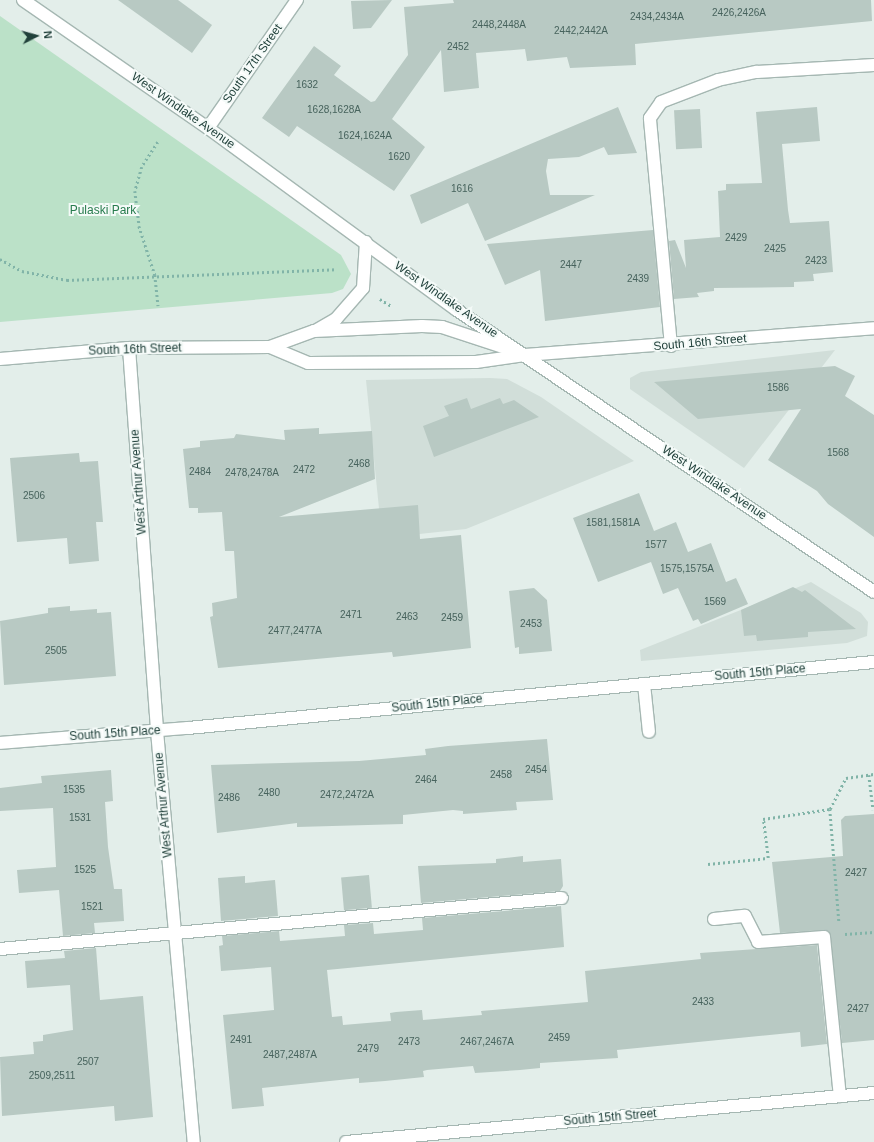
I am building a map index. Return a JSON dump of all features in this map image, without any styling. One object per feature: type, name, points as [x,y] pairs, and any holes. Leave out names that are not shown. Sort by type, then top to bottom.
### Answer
[{"type":"street","name":"West Windlake Avenue","points":[[23,0],[208,128],[457,310],[874,592]]},
{"type":"street","name":"South 17th Street","points":[[208,128],[297,0]]},
{"type":"street","points":[[671,346],[650,118],[661,102],[718,80],[757,72],[874,65]]},
{"type":"street","points":[[314,331],[336,319],[356,299],[363,288],[366,242]]},
{"type":"street","name":"South 16th Street","points":[[0,359],[130,348],[270,347],[314,331],[442,327],[525,355]]},
{"type":"street","name":"South 16th Street","points":[[270,347],[308,363],[476,362],[525,355],[671,346],[874,328]]},
{"type":"street","name":"West Arthur Avenue","points":[[130,348],[157,731],[194,1142]]},
{"type":"street","name":"South 15th Place","points":[[0,743],[157,731],[874,662]]},
{"type":"street","points":[[644,684],[649,732]]},
{"type":"street","points":[[0,949],[562,898]]},
{"type":"street","points":[[714,920],[746,916],[758,942],[824,937],[840,1096]]},
{"type":"street","name":"South 15th Street","points":[[346,1142],[398,1140],[874,1093]]},
{"type":"path","points":[[158,142],[142,167],[135,191],[139,226],[155,275],[158,306]]},
{"type":"path","points":[[0,259],[22,270],[67,280],[155,275],[337,269]]},
{"type":"path","points":[[376,296],[391,306]]},
{"type":"path","points":[[874,774],[846,778],[830,809],[840,936],[854,931],[874,932]]},
{"type":"path","points":[[869,775],[873,810]]},
{"type":"path","points":[[708,864],[768,858],[763,819],[830,809]]},
{"type":"shaded area","points":[[835,350],[744,468],[630,389],[630,378],[641,372]]},
{"type":"shaded area","points":[[507,379],[541,397],[634,461],[466,529],[382,538],[366,380]]},
{"type":"shaded area","points":[[811,582],[861,613],[868,622],[867,636],[847,643],[641,661],[640,650]]},
{"type":"green space","name":"Pulaski Park","points":[[0,16],[341,255],[351,274],[343,289],[332,293],[0,322]]},
{"type":"building","points":[[118,0],[178,0],[212,25],[192,53]]},
{"type":"building","points":[[392,0],[371,28],[353,29],[351,1]]},
{"type":"building","points":[[453,0],[871,0],[872,21],[635,44],[636,65],[570,68],[567,57],[527,61],[525,49],[476,53],[479,88],[444,92],[441,50],[392,119],[425,147],[394,191],[297,126],[289,137],[262,118],[314,46],[341,66],[334,75],[371,102],[375,101],[408,55],[404,7],[454,3]]},
{"type":"building","points":[[618,107],[637,153],[608,155],[604,147],[579,157],[548,159],[546,171],[550,195],[595,195],[485,241],[468,203],[421,224],[410,195]]},
{"type":"building","points":[[817,107],[820,141],[782,144],[788,210],[790,223],[829,221],[833,272],[813,274],[814,281],[794,282],[794,287],[714,288],[714,291],[697,293],[699,297],[674,299],[669,241],[675,240],[686,268],[684,240],[720,237],[718,191],[726,190],[726,184],[762,183],[756,112]]},
{"type":"building","points":[[700,109],[702,148],[676,149],[674,110]]},
{"type":"building","points":[[653,230],[660,307],[545,321],[540,270],[505,285],[487,244]]},
{"type":"building","points":[[835,366],[855,376],[845,396],[874,415],[874,537],[828,504],[817,491],[768,460],[801,409],[698,419],[654,382]]},
{"type":"building","points":[[467,398],[471,409],[500,398],[503,404],[514,400],[539,417],[434,457],[423,426],[449,416],[444,406]]},
{"type":"building","points":[[319,428],[319,434],[372,431],[375,479],[279,517],[418,505],[420,539],[461,535],[471,648],[393,657],[392,652],[218,668],[210,617],[213,616],[212,603],[237,598],[234,551],[225,551],[222,512],[198,513],[198,508],[189,508],[183,449],[200,447],[200,441],[234,438],[236,434],[285,440],[284,430]]},
{"type":"building","points":[[79,453],[80,462],[98,461],[103,522],[96,522],[99,561],[69,564],[67,538],[17,542],[10,458]]},
{"type":"building","points":[[639,493],[654,531],[676,522],[688,552],[711,543],[726,582],[736,578],[748,604],[701,624],[698,619],[693,621],[678,588],[663,594],[651,562],[598,582],[573,518]]},
{"type":"building","points":[[793,587],[802,592],[805,590],[856,629],[808,632],[808,637],[757,641],[756,635],[744,636],[741,610]]},
{"type":"building","points":[[534,588],[547,600],[552,651],[519,654],[519,647],[515,648],[509,591]]},
{"type":"building","points":[[70,606],[70,611],[97,609],[97,613],[111,612],[116,676],[4,685],[0,621],[48,613],[48,608]]},
{"type":"building","points":[[547,739],[553,800],[516,802],[517,810],[463,814],[463,811],[453,810],[403,815],[403,824],[297,827],[297,823],[217,833],[211,765],[359,761],[426,755],[425,749],[448,746]]},
{"type":"building","points":[[111,770],[113,801],[105,802],[108,847],[114,889],[122,889],[124,921],[94,923],[95,933],[63,936],[59,890],[19,893],[17,870],[56,867],[53,808],[0,811],[0,788],[42,783],[41,776]]},
{"type":"building","points":[[874,814],[874,1040],[842,1043],[830,933],[823,930],[780,933],[772,862],[843,856],[841,820],[845,816]]},
{"type":"building","points":[[523,856],[523,862],[561,859],[563,886],[560,891],[421,903],[418,866],[496,863],[496,859]]},
{"type":"building","points":[[369,875],[372,908],[344,910],[341,877]]},
{"type":"building","points":[[245,876],[245,883],[275,880],[278,916],[221,921],[218,878]]},
{"type":"building","points":[[561,906],[564,947],[327,970],[332,1017],[342,1016],[343,1025],[391,1021],[390,1013],[396,1012],[422,1010],[423,1020],[482,1015],[481,1011],[588,1002],[585,971],[701,959],[700,953],[817,945],[827,1044],[801,1047],[800,1032],[617,1050],[618,1058],[540,1063],[540,1068],[475,1073],[473,1066],[427,1070],[423,1071],[424,1077],[359,1083],[359,1078],[262,1088],[264,1106],[232,1109],[223,1015],[274,1010],[271,967],[221,971],[219,946],[223,945],[222,936],[279,931],[280,941],[345,936],[344,925],[373,923],[374,934],[423,930],[422,918]]},
{"type":"building","points":[[96,948],[100,1000],[143,996],[153,1117],[115,1121],[114,1106],[2,1116],[0,1057],[34,1054],[33,1042],[43,1041],[43,1035],[73,1030],[70,985],[27,988],[25,961],[65,958],[64,951]]}]
